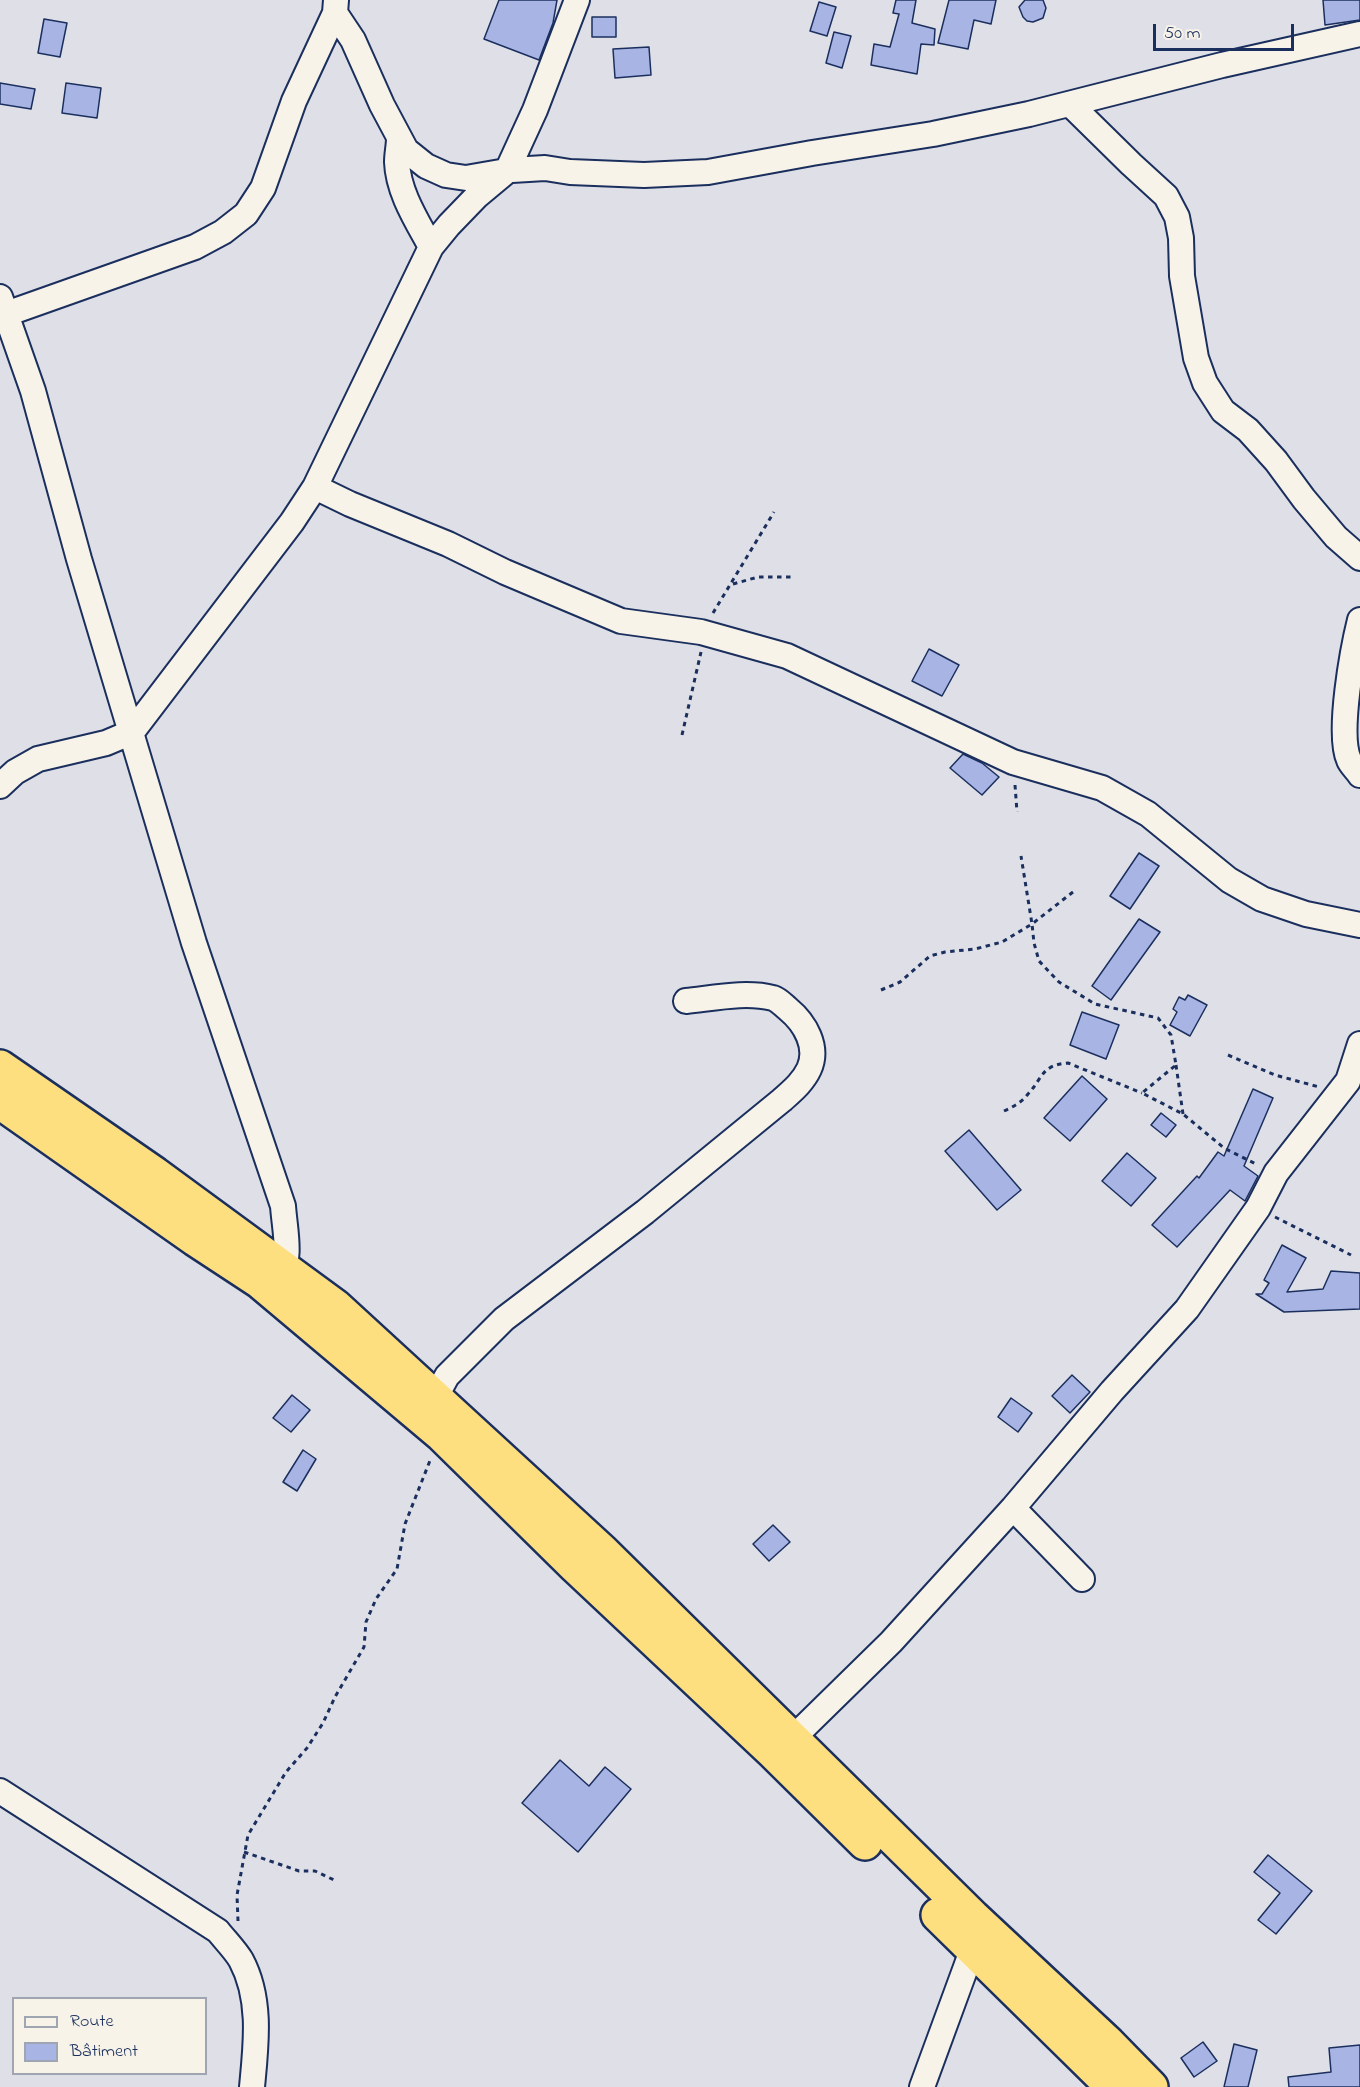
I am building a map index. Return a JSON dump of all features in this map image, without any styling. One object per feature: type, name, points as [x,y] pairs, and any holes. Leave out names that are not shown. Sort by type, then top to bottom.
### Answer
[{"type":"highway","points":[[0,1067],[146,1168],[279,1280],[575,1566],[784,1745],[973,1917],[1104,2065]]},
{"type":"highway","points":[[0,1102],[279,1280],[335,1306],[603,1552],[973,1948],[1104,2065],[1151,2087]]},
{"type":"street","points":[[0,786],[15,772],[38,759],[106,743],[132,732],[283,535],[315,487],[431,247],[477,196],[507,171],[535,110],[577,0]]},
{"type":"street","points":[[335,7],[406,150],[426,166],[446,175],[466,178],[545,168],[570,172],[644,176],[708,172],[933,134],[1029,114],[1222,65],[1360,34]]},
{"type":"street","points":[[279,1280],[287,1251],[283,1206],[194,943],[79,559],[33,391],[3,305],[195,246],[224,232],[246,214],[263,189],[294,101],[335,7]]},
{"type":"street","points":[[1070,104],[1166,196],[1177,217],[1181,238],[1182,276],[1196,358],[1205,383],[1223,411],[1248,430],[1276,461],[1336,537],[1360,558]]},
{"type":"street","points":[[399,138],[397,163],[400,182],[408,204],[431,247]]},
{"type":"street","points":[[315,487],[621,621],[701,632],[787,656],[1013,762],[1102,788],[1148,814],[1229,880],[1262,899],[1306,914],[1360,925]]},
{"type":"street","points":[[1360,620],[1354,641],[1345,737],[1348,760],[1360,775]]},
{"type":"street","points":[[435,1398],[447,1376],[504,1319],[645,1212],[773,1108],[799,1085],[809,1070],[813,1053],[811,1039],[798,1017],[777,999],[741,995],[686,1001]]},
{"type":"street","points":[[784,1745],[891,1642],[1014,1508],[1112,1391],[1187,1309],[1258,1208],[1276,1173],[1348,1082],[1360,1044]]},
{"type":"street","points":[[1014,1508],[1082,1579]]},
{"type":"street","points":[[0,1791],[218,1931],[240,1960],[255,1998],[255,2054],[252,2087]]},
{"type":"street","points":[[921,2087],[973,1948]]},
{"type":"path","points":[[682,735],[701,649],[701,632],[774,512]]},
{"type":"path","points":[[731,585],[758,577],[793,577]]},
{"type":"path","points":[[1013,762],[1017,812]]},
{"type":"path","points":[[1021,856],[1034,943],[1040,961],[1059,982],[1095,1004],[1158,1018],[1167,1026],[1171,1035],[1183,1114]]},
{"type":"path","points":[[881,990],[900,982],[930,956],[1002,942],[1032,924],[1073,892]]},
{"type":"path","points":[[1228,1055],[1275,1075],[1314,1084],[1337,1095]]},
{"type":"path","points":[[1004,1111],[1028,1095],[1046,1069],[1056,1064],[1068,1063],[1142,1093],[1183,1114],[1224,1148],[1276,1173]]},
{"type":"path","points":[[1142,1093],[1176,1065]]},
{"type":"path","points":[[1258,1208],[1351,1255]]},
{"type":"path","points":[[240,1960],[237,1895],[248,1835],[286,1772],[307,1748],[323,1723],[339,1688],[364,1647],[366,1622],[376,1599],[397,1569],[405,1524],[442,1435]]},
{"type":"path","points":[[244,1852],[299,1871],[315,1871],[334,1880]]},
{"type":"building","points":[[499,0],[557,0],[553,23],[539,60],[484,39]]},
{"type":"building","points":[[896,0],[916,0],[912,23],[935,29],[934,45],[921,44],[917,74],[871,65],[874,44],[890,47],[899,14],[893,13]]},
{"type":"building","points":[[949,0],[996,0],[991,24],[974,20],[968,49],[938,43]]},
{"type":"building","points":[[1025,0],[1043,0],[1046,8],[1043,18],[1033,22],[1023,17],[1019,7]]},
{"type":"building","points":[[1323,0],[1360,0],[1360,20],[1325,25]]},
{"type":"building","points":[[819,2],[836,7],[827,36],[810,31]]},
{"type":"building","points":[[592,17],[616,17],[616,37],[592,37]]},
{"type":"building","points":[[44,19],[67,23],[60,57],[38,53]]},
{"type":"building","points":[[834,32],[851,36],[842,68],[826,63]]},
{"type":"building","points":[[649,47],[651,75],[615,78],[613,49]]},
{"type":"building","points":[[0,83],[35,89],[31,109],[0,104]]},
{"type":"building","points":[[66,83],[101,88],[97,118],[62,113]]},
{"type":"building","points":[[929,649],[959,665],[942,696],[912,681]]},
{"type":"building","points":[[963,754],[982,763],[999,777],[982,795],[950,768]]},
{"type":"building","points":[[1139,853],[1159,866],[1130,909],[1110,896]]},
{"type":"building","points":[[1139,919],[1160,932],[1111,1000],[1092,986]]},
{"type":"building","points":[[1188,995],[1207,1005],[1190,1036],[1170,1025],[1177,1012],[1173,1009],[1179,997],[1185,1000]]},
{"type":"building","points":[[1082,1012],[1119,1025],[1106,1059],[1070,1045]]},
{"type":"building","points":[[1082,1076],[1107,1099],[1070,1141],[1044,1118]]},
{"type":"building","points":[[1253,1089],[1273,1098],[1244,1166],[1258,1176],[1245,1201],[1230,1190],[1177,1247],[1152,1225],[1197,1176],[1199,1178],[1218,1152],[1224,1156]]},
{"type":"building","points":[[1161,1113],[1176,1125],[1166,1137],[1151,1125]]},
{"type":"building","points":[[969,1130],[1021,1190],[997,1210],[945,1151]]},
{"type":"building","points":[[1127,1153],[1156,1178],[1131,1206],[1102,1181]]},
{"type":"building","points":[[1282,1245],[1306,1258],[1287,1292],[1323,1289],[1331,1271],[1360,1273],[1360,1309],[1284,1312],[1256,1294],[1262,1294],[1269,1283],[1264,1280]]},
{"type":"building","points":[[1072,1375],[1090,1392],[1070,1413],[1052,1396]]},
{"type":"building","points":[[292,1395],[310,1410],[291,1432],[273,1418]]},
{"type":"building","points":[[1011,1398],[1032,1413],[1018,1432],[998,1417]]},
{"type":"building","points":[[303,1450],[316,1459],[297,1491],[283,1482]]},
{"type":"building","points":[[773,1525],[790,1542],[769,1561],[753,1544]]},
{"type":"building","points":[[560,1760],[589,1786],[605,1767],[631,1789],[578,1852],[522,1803]]},
{"type":"building","points":[[1268,1855],[1312,1891],[1276,1934],[1258,1920],[1280,1893],[1254,1872]]},
{"type":"building","points":[[1203,2042],[1217,2061],[1194,2077],[1181,2058]]},
{"type":"building","points":[[1234,2044],[1257,2050],[1248,2087],[1224,2087]]},
{"type":"building","points":[[1360,2045],[1360,2087],[1289,2087],[1288,2077],[1331,2072],[1329,2048]]}]
